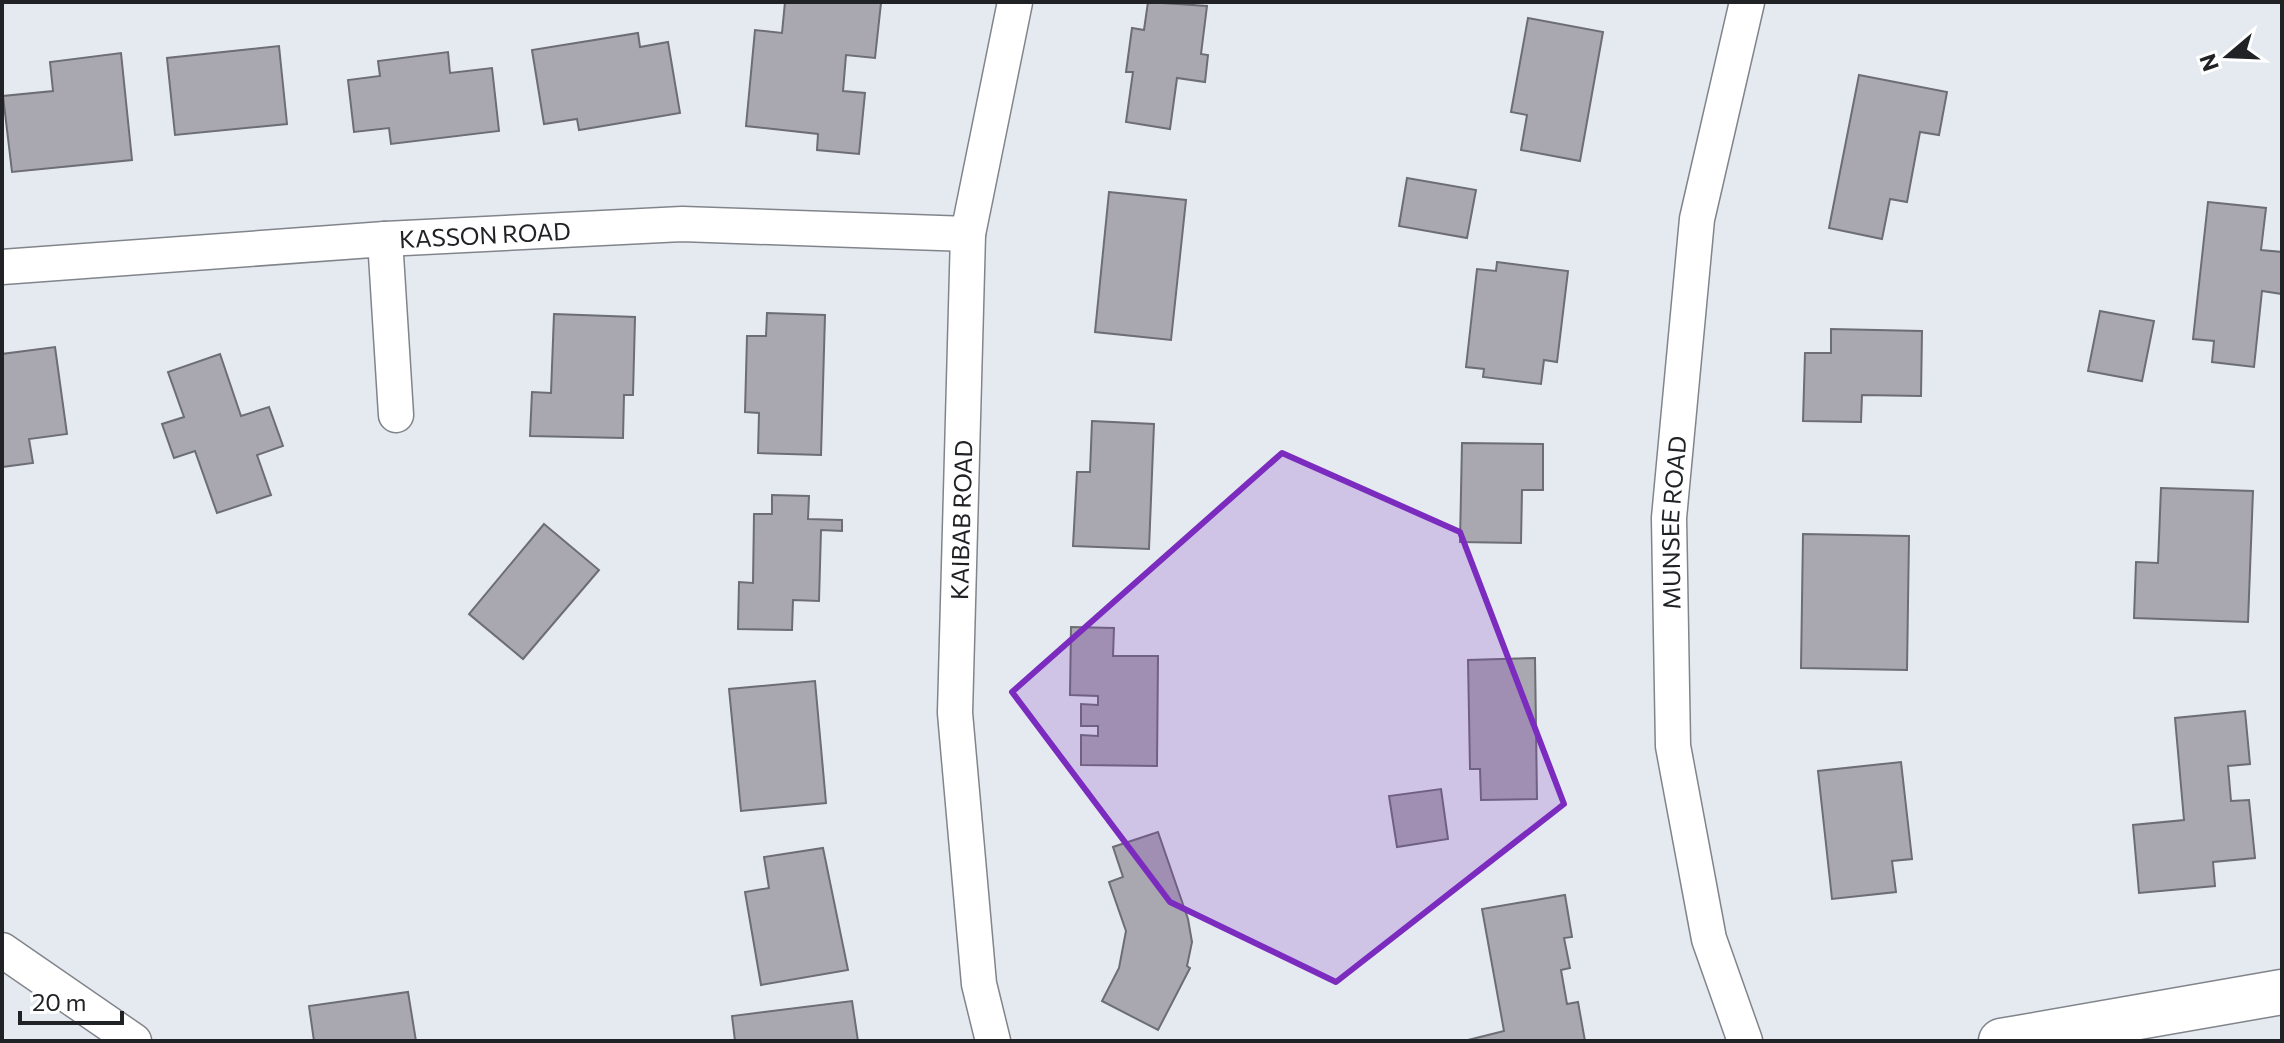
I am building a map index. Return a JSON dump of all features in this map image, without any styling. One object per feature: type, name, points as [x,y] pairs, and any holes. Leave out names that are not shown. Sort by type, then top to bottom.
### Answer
[{"type":"street","name":"KAIBAB ROAD","points":[[993,1041],[979,984],[955,713],[968,234],[1015,2]]},
{"type":"street","name":"MUNSEE ROAD","points":[[1745,1041],[1709,939],[1673,746],[1669,518],[1697,219],[1747,2]]},
{"type":"street","name":"KASSON ROAD","points":[[2,267],[385,239],[682,224],[968,234]]},
{"type":"street","points":[[385,239],[396,415]]},
{"type":"street","points":[[2,950],[134,1041]]},
{"type":"street","points":[[2001,1041],[2282,992]]},
{"type":"highlighted area","points":[[1282,453],[1460,532],[1564,804],[1336,982],[1170,902],[1012,692]]},
{"type":"building","points":[[785,2],[881,3],[875,58],[846,55],[843,91],[865,93],[859,154],[817,150],[818,134],[746,126],[755,30],[782,33]]},
{"type":"building","points":[[1148,2],[1207,6],[1201,54],[1208,55],[1205,82],[1177,78],[1170,129],[1126,122],[1133,72],[1126,72],[1132,28],[1144,30]]},
{"type":"building","points":[[1528,18],[1603,32],[1580,161],[1521,150],[1527,115],[1511,112]]},
{"type":"building","points":[[638,33],[640,47],[668,42],[680,113],[579,130],[577,119],[544,124],[532,50]]},
{"type":"building","points":[[279,46],[287,124],[175,135],[167,58]]},
{"type":"building","points":[[448,52],[450,73],[492,68],[499,131],[391,144],[389,128],[354,132],[348,80],[380,76],[378,61]]},
{"type":"building","points":[[121,53],[132,160],[12,172],[3,96],[53,91],[50,62]]},
{"type":"building","points":[[1859,75],[1947,92],[1939,135],[1920,132],[1907,202],[1890,199],[1882,239],[1829,228]]},
{"type":"building","points":[[1407,178],[1476,190],[1467,238],[1399,226]]},
{"type":"building","points":[[1109,192],[1186,200],[1171,340],[1095,332]]},
{"type":"building","points":[[2208,202],[2266,208],[2261,250],[2282,252],[2282,294],[2262,291],[2254,367],[2212,362],[2214,341],[2193,339]]},
{"type":"building","points":[[1497,262],[1568,271],[1557,362],[1544,360],[1541,384],[1483,377],[1484,369],[1466,367],[1477,269],[1496,271]]},
{"type":"building","points":[[2100,311],[2154,321],[2142,381],[2088,371]]},
{"type":"building","points":[[767,313],[825,315],[821,455],[758,453],[759,413],[745,412],[747,336],[766,336]]},
{"type":"building","points":[[554,314],[635,317],[633,395],[624,395],[623,438],[530,436],[532,392],[551,393]]},
{"type":"building","points":[[1831,329],[1922,331],[1921,396],[1862,395],[1861,422],[1803,421],[1805,353],[1831,353]]},
{"type":"building","points":[[55,347],[67,434],[29,439],[33,463],[2,467],[2,354]]},
{"type":"building","points":[[220,354],[241,416],[269,407],[283,446],[257,455],[271,495],[217,513],[195,451],[174,458],[162,424],[184,417],[168,372]]},
{"type":"building","points":[[1092,421],[1154,424],[1149,549],[1073,546],[1077,472],[1090,472]]},
{"type":"building","points":[[1462,443],[1543,444],[1543,490],[1522,490],[1521,543],[1460,542]]},
{"type":"building","points":[[2161,488],[2253,491],[2248,622],[2134,618],[2136,562],[2158,563]]},
{"type":"building","points":[[772,495],[809,496],[808,519],[842,520],[842,531],[821,530],[819,601],[793,600],[792,630],[738,629],[739,582],[753,583],[754,514],[772,514]]},
{"type":"building","points":[[544,524],[599,570],[523,659],[469,614]]},
{"type":"building","points":[[1803,534],[1909,536],[1907,670],[1801,668]]},
{"type":"building","points":[[1071,627],[1114,628],[1113,656],[1158,656],[1157,766],[1081,765],[1081,735],[1098,736],[1098,726],[1081,726],[1081,704],[1098,705],[1098,696],[1070,695]]},
{"type":"building","points":[[1535,658],[1537,799],[1481,800],[1480,769],[1470,769],[1468,660]]},
{"type":"building","points":[[815,681],[826,803],[741,811],[729,689]]},
{"type":"building","points":[[2245,711],[2250,764],[2228,766],[2231,801],[2249,800],[2255,858],[2213,862],[2215,886],[2139,893],[2133,825],[2184,820],[2175,718]]},
{"type":"building","points":[[1901,762],[1912,859],[1892,861],[1896,892],[1832,899],[1818,771]]},
{"type":"building","points":[[1441,789],[1448,839],[1397,847],[1389,796]]},
{"type":"building","points":[[1158,832],[1188,919],[1192,942],[1187,966],[1190,968],[1158,1030],[1102,1001],[1119,968],[1126,931],[1109,882],[1123,877],[1113,847]]},
{"type":"building","points":[[823,848],[848,970],[761,985],[745,892],[769,888],[764,857]]},
{"type":"building","points":[[1565,895],[1572,937],[1564,938],[1570,968],[1561,970],[1567,1004],[1578,1002],[1585,1041],[1464,1041],[1504,1031],[1482,909]]},
{"type":"building","points":[[408,992],[416,1041],[314,1041],[309,1006]]},
{"type":"building","points":[[852,1001],[858,1041],[735,1041],[732,1016]]}]
